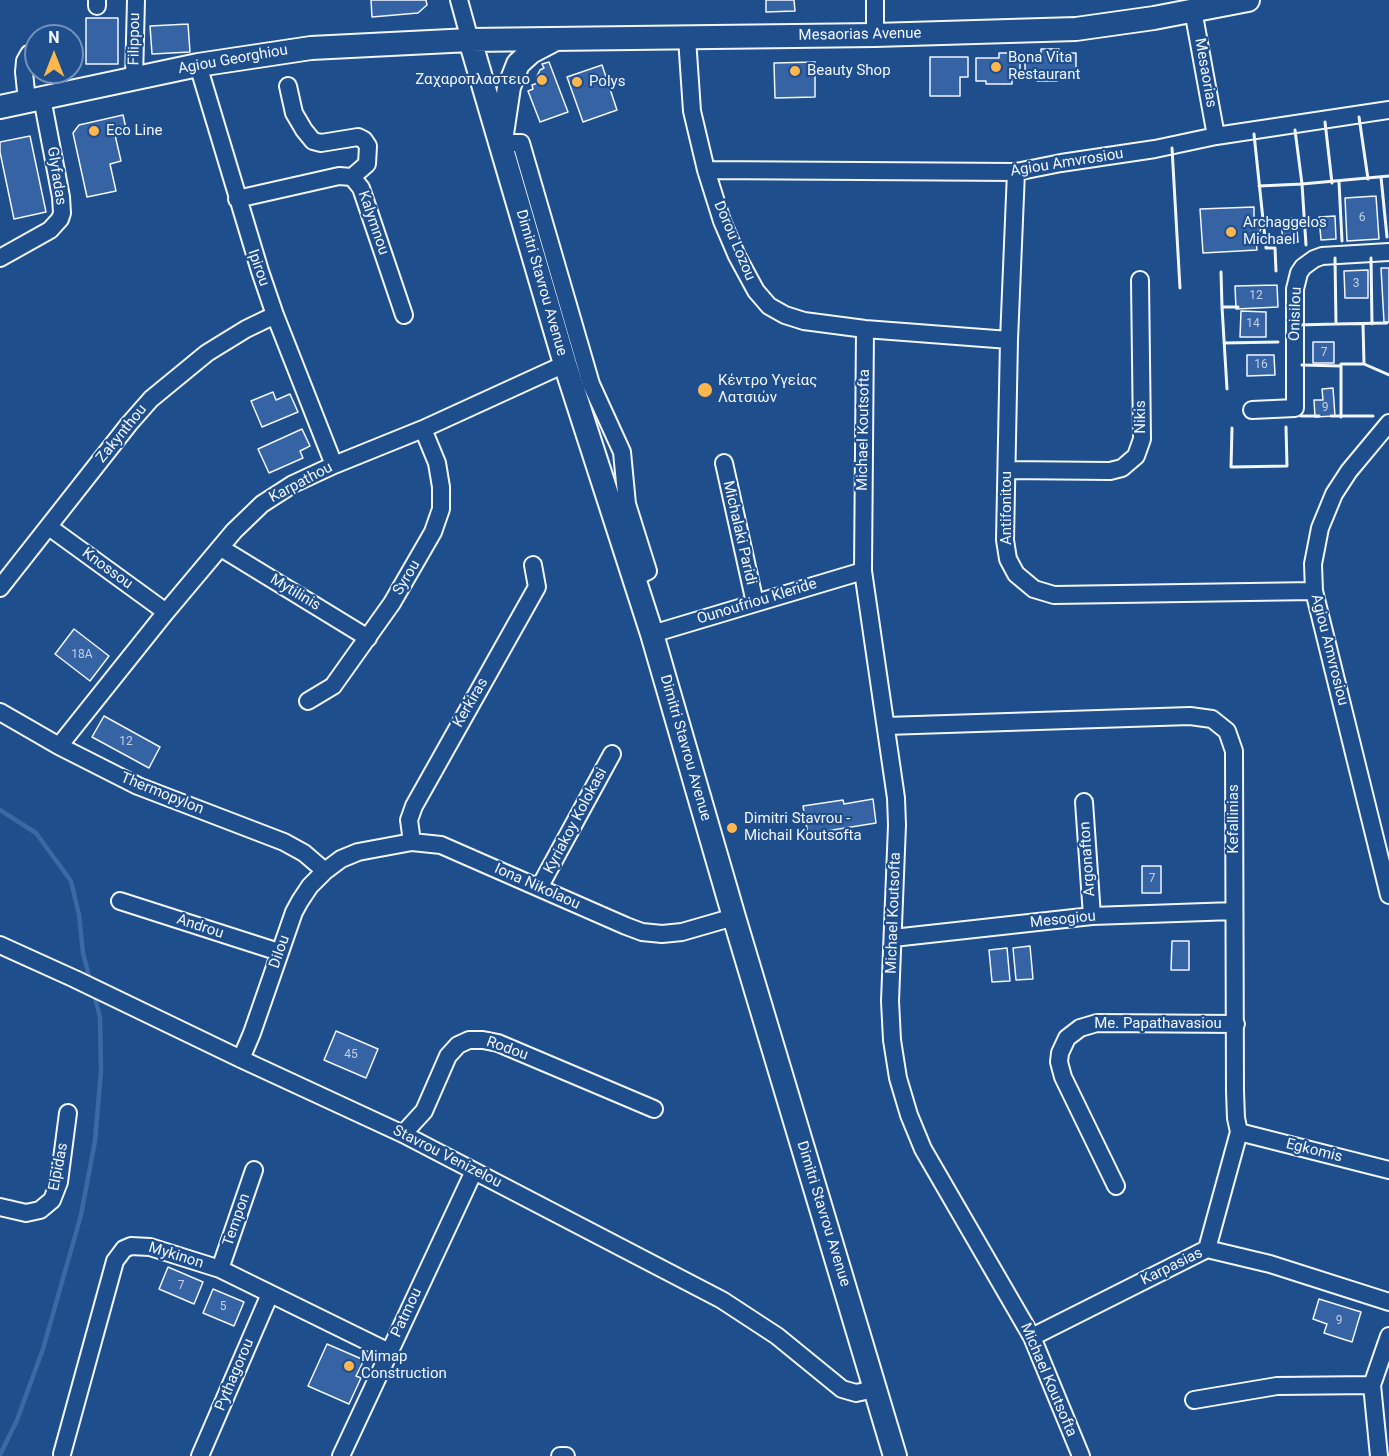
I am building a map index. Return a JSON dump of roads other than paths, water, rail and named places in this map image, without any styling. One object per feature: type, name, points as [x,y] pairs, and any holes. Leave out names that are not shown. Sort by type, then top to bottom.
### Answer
[{"type":"main road","name":"Mesaorias Avenue","points":[[470,40],[875,35],[1076,29],[1248,0]]},
{"type":"main road","points":[[500,143],[509,87],[518,64],[531,52],[556,39]]},
{"type":"main road","name":"Agiou Georghiou","points":[[0,107],[198,65],[311,48],[470,40]]},
{"type":"main road","name":"Dimitri Stavrou Avenue","points":[[470,40],[565,364],[652,634],[734,917],[896,1456]]},
{"type":"street","name":"Filippou","points":[[134,78],[136,0]]},
{"type":"street","points":[[459,0],[470,40]]},
{"type":"street","points":[[874,0],[875,35]]},
{"type":"street","name":"Mesaorias","points":[[1193,10],[1216,135]]},
{"type":"street","name":"Dorou Lozou","points":[[687,38],[692,111],[706,170],[722,221],[737,256],[756,291],[769,306],[795,319],[865,329],[1009,340]]},
{"type":"street","name":"Ipirou","points":[[198,65],[237,200],[275,315],[334,465]]},
{"type":"street","name":"Glyfadas","points":[[0,258],[50,230],[60,219],[62,213],[61,197],[28,84]]},
{"type":"street","points":[[288,86],[294,113],[313,141],[321,143],[358,137],[364,140],[368,147],[367,164],[352,177]]},
{"type":"street","name":"Agiou Amvrosiou","points":[[706,170],[1016,172],[1216,135],[1389,110]]},
{"type":"street","points":[[500,143],[521,143],[591,384],[622,452],[627,504],[648,571],[634,579]]},
{"type":"street","name":"Antifonitou","points":[[1016,172],[1009,340],[1005,540],[1011,567],[1021,580],[1040,592],[1062,596],[1314,591]]},
{"type":"street","name":"Kalymnou","points":[[237,200],[339,176],[352,177],[361,188],[405,315]]},
{"type":"street","name":"Onisilou","points":[[1252,410],[1295,408],[1295,290],[1299,273],[1303,267],[1322,256],[1389,252]]},
{"type":"street","name":"Nikis","points":[[1007,470],[1110,471],[1122,468],[1136,456],[1142,439],[1140,280]]},
{"type":"street","name":"Zakynthou","points":[[0,588],[129,424],[163,387],[222,344],[275,315]]},
{"type":"street","name":"Michael Koutsofta","points":[[865,329],[863,571],[896,798],[890,1001],[892,1040],[898,1078],[909,1115],[932,1166],[1032,1337],[1081,1456]]},
{"type":"street","name":"Karpathou","points":[[59,746],[166,612],[234,531],[262,504],[293,484],[334,465],[423,429],[565,364]]},
{"type":"street","name":"Agiou Amvrosiou","points":[[1389,423],[1349,471],[1329,505],[1314,551],[1314,591],[1389,895]]},
{"type":"street","name":"Syrou","points":[[308,701],[333,686],[368,638],[428,543],[441,509],[440,474],[434,453],[423,429]]},
{"type":"street","name":"Michalaki Paridi","points":[[723,463],[755,603]]},
{"type":"street","name":"Knossou","points":[[49,526],[166,612]]},
{"type":"street","name":"Mytilinis","points":[[221,548],[368,638]]},
{"type":"street","name":"Kerkiras","points":[[412,842],[409,820],[414,806],[537,587],[533,565]]},
{"type":"street","name":"Ounoufriou Kleride","points":[[652,634],[863,571]]},
{"type":"street","name":"Thermopylon","points":[[0,712],[59,746],[138,786],[284,842],[304,853],[325,871]]},
{"type":"street","name":"Kefallinias","points":[[886,726],[1190,716],[1206,717],[1217,721],[1227,731],[1234,751],[1235,1098],[1239,1132],[1207,1249]]},
{"type":"street","name":"Kyriakoy Kolokasi","points":[[539,888],[612,754]]},
{"type":"street","name":"Argonafton","points":[[1084,802],[1092,916]]},
{"type":"street","name":"Iona Nikolaou","points":[[341,859],[368,849],[412,842],[432,843],[451,849],[626,926],[652,933],[682,932],[734,917]]},
{"type":"street","name":"Dilou","points":[[241,1059],[294,912],[310,886],[341,859]]},
{"type":"street","name":"Androu","points":[[120,902],[279,952]]},
{"type":"street","name":"Mesogiou","points":[[893,938],[1092,916],[1234,911]]},
{"type":"street","name":"Stavrou Venizelou","points":[[0,945],[403,1134],[732,1306],[777,1336],[842,1389],[856,1393],[875,1389]]},
{"type":"street","name":"Me. Papathavasiou","points":[[1116,1186],[1063,1077],[1059,1062],[1060,1053],[1067,1038],[1080,1028],[1097,1023],[1236,1023]]},
{"type":"street","name":"Rodou","points":[[403,1134],[424,1111],[448,1056],[458,1046],[470,1040],[498,1043],[654,1109]]},
{"type":"street","name":"Elpidas","points":[[0,1207],[26,1213],[40,1210],[52,1200],[59,1182],[68,1113]]},
{"type":"street","name":"Egkomis","points":[[1239,1132],[1389,1170]]},
{"type":"street","name":"Tempon","points":[[220,1269],[254,1170]]},
{"type":"street","name":"Patmou","points":[[341,1456],[474,1171]]},
{"type":"street","name":"Mykinon","points":[[62,1454],[115,1261],[119,1253],[131,1245],[141,1245],[220,1269],[389,1352]]},
{"type":"street","name":"Karpasias","points":[[1032,1337],[1207,1249],[1270,1264],[1389,1302]]},
{"type":"street","name":"Pythagorou","points":[[200,1456],[270,1294]]},
{"type":"street","points":[[1379,1456],[1372,1385],[1389,1336]]},
{"type":"street","points":[[1194,1400],[1277,1386],[1372,1385]]},
{"type":"street","points":[[560,1456],[566,1456]]},
{"type":"waterway","points":[[0,810],[36,833],[71,881],[90,980]]},
{"type":"waterway","points":[[0,1455],[17,1420],[43,1349],[81,1215],[95,1141],[101,1071],[100,1017],[94,994]]},
{"type":"place","name":"Bona Vita Restaurant","points":[[996,67]]},
{"type":"place","name":"Beauty Shop","points":[[795,71]]},
{"type":"place","name":"Ζαχαροπλαστειο","points":[[542,80]]},
{"type":"place","name":"Polys","points":[[577,82]]},
{"type":"place","name":"Eco Line","points":[[94,131]]},
{"type":"place","name":"Archaggelos Michael","points":[[1231,232]]},
{"type":"place","name":"Κέντρο Υγείας Λατσιών","points":[[705,390]]},
{"type":"place","name":"Dimitri Stavrou - Michail Koutsofta","points":[[732,828]]},
{"type":"place","name":"Mimap Construction","points":[[349,1366]]}]
